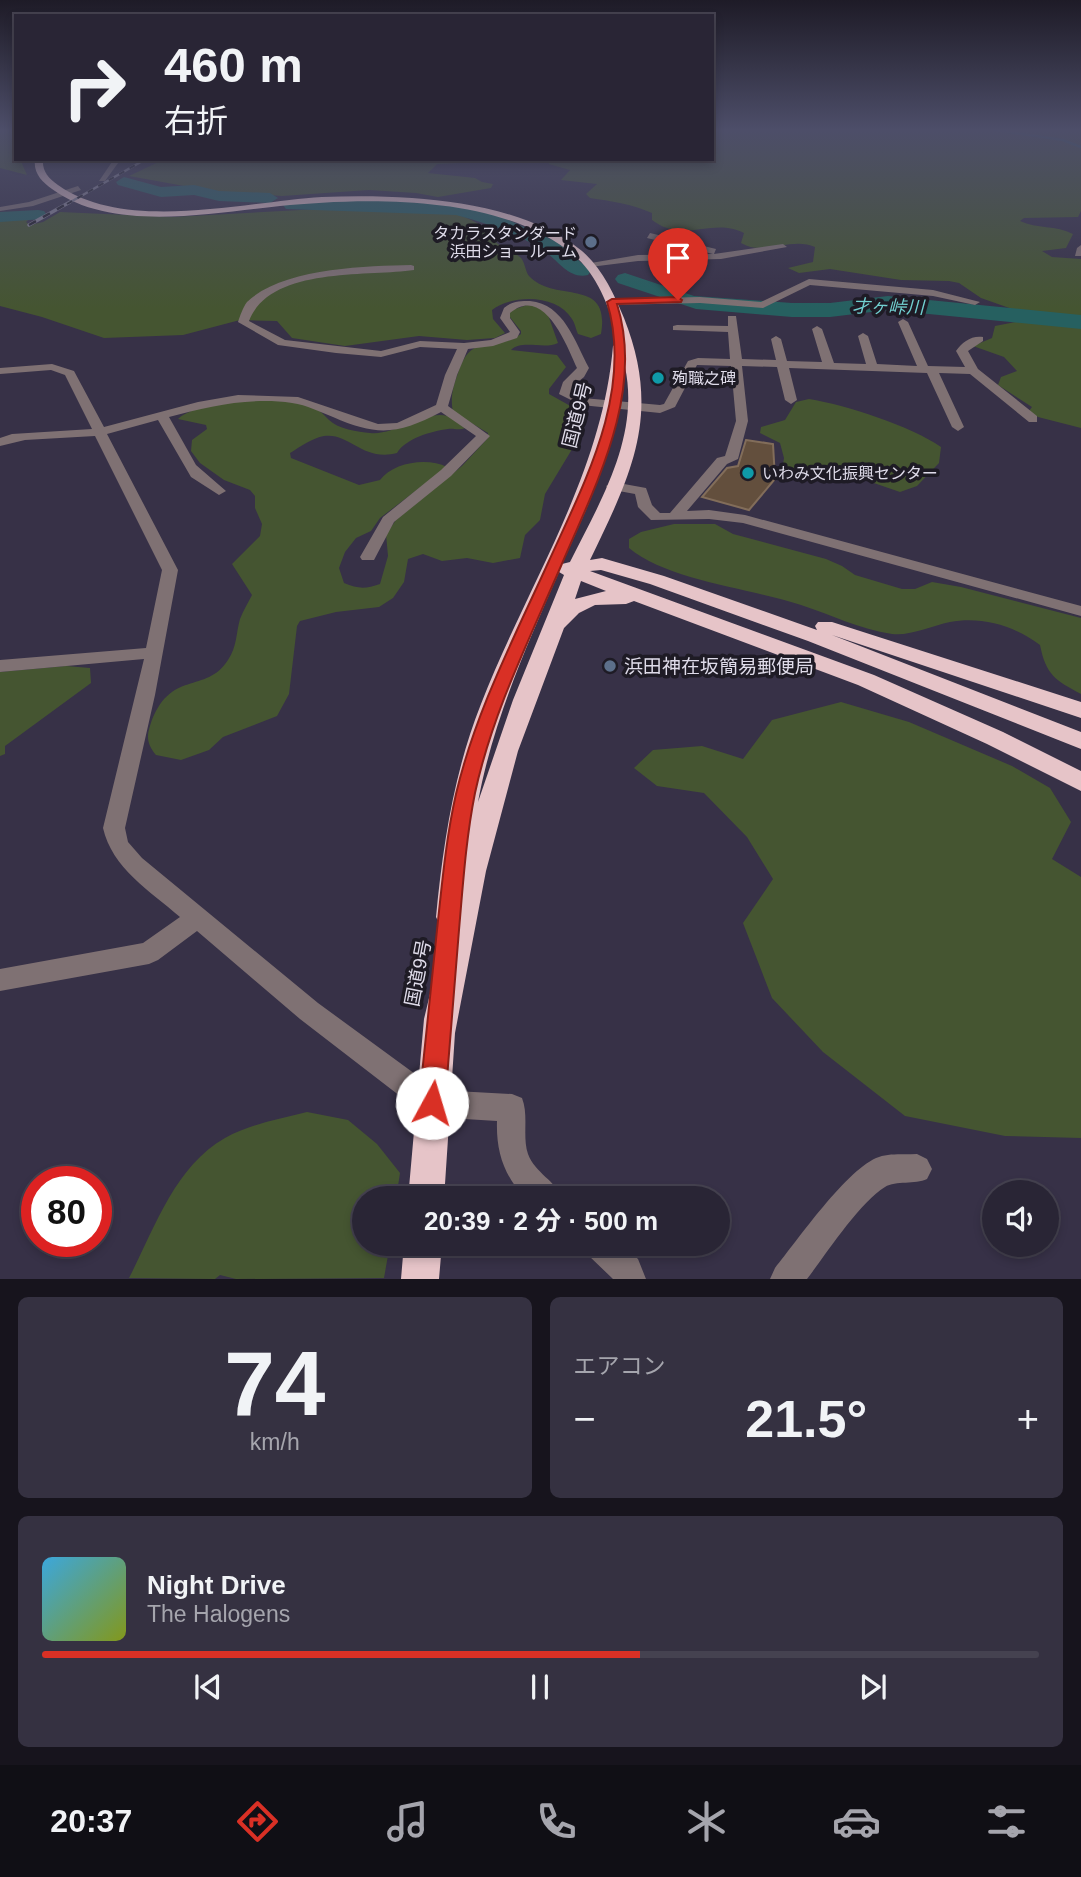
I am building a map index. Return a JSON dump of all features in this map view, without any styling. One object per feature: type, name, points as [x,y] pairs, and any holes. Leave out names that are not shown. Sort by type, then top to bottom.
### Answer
[{"type":"highway","name":"国道9号","points":[[57,190],[77,203],[134,212],[354,199],[396,200],[500,215],[567,245],[590,264],[603,281],[612,302],[634,374],[636,408],[628,447],[597,528],[534,606],[491,706],[466,792],[456,847],[427,1186]]},
{"type":"highway","name":"国道9号","points":[[82,190],[113,204],[144,208],[233,207]]},
{"type":"highway","name":"国道9号","points":[[439,1033],[470,877],[491,795],[522,707],[553,631],[567,562],[610,426],[618,382],[620,330]]},
{"type":"highway","points":[[597,528],[603,553],[630,571]]},
{"type":"highway","points":[[567,562],[602,564],[657,580],[804,632],[1081,741]]},
{"type":"highway","points":[[567,562],[698,619],[902,695],[1081,782]]},
{"type":"highway","points":[[567,562],[1011,712]]},
{"type":"highway","points":[[657,580],[898,649],[1081,710]]},
{"type":"highway","points":[[553,631],[568,611],[598,597],[632,599],[698,619]]},
{"type":"highway","points":[[420,1279],[422,1256]]},
{"type":"street","points":[[0,209],[78,190]]},
{"type":"street","points":[[650,236],[730,255]]},
{"type":"street","points":[[590,264],[638,258],[681,259],[730,255],[783,247]]},
{"type":"street","points":[[412,275],[365,269],[343,271],[278,287],[250,306],[245,312],[243,322],[282,344],[381,354],[420,344],[464,346],[493,343],[513,336],[515,332],[505,318],[505,312],[513,305],[538,304],[556,316],[583,368],[580,375],[567,385],[565,394],[573,399],[636,408],[670,407],[692,363],[973,371]]},
{"type":"street","points":[[612,302],[700,299],[763,305],[809,282],[933,293],[975,302]]},
{"type":"street","points":[[904,323],[958,427]]},
{"type":"street","points":[[674,517],[722,461],[731,459],[742,421],[733,324],[677,328]]},
{"type":"street","points":[[817,329],[829,366]]},
{"type":"street","points":[[863,336],[873,368]]},
{"type":"street","points":[[776,339],[791,400]]},
{"type":"street","points":[[979,339],[962,351],[973,371],[1033,419]]},
{"type":"street","points":[[442,407],[451,375],[464,346]]},
{"type":"street","points":[[0,371],[52,367],[70,373],[170,570],[146,695],[114,828],[118,845],[134,864],[309,1011],[432,1103],[512,1108],[512,1152],[522,1175],[534,1186]]},
{"type":"street","points":[[0,442],[27,435],[99,432],[207,403],[240,398],[276,398],[308,402],[372,427],[390,428],[442,407]]},
{"type":"street","points":[[368,557],[388,520],[446,473],[484,436],[442,407]]},
{"type":"street","points":[[160,416],[173,426],[177,443],[196,474],[219,491]]},
{"type":"street","points":[[614,486],[640,491],[645,508],[656,517],[719,513],[1081,611]]},
{"type":"street","points":[[0,666],[152,653]]},
{"type":"street","points":[[0,980],[149,953],[198,917]]},
{"type":"street","points":[[786,1279],[860,1188],[882,1170],[917,1169]]},
{"type":"street","points":[[612,1256],[627,1270],[630,1279]]},
{"type":"green space","points":[[205,190],[481,190],[438,197],[369,190],[282,196]]},
{"type":"green space","points":[[591,190],[1081,190],[1081,211],[1078,217],[1024,218],[1020,221],[1073,234],[1066,248],[1042,251],[1052,257],[1081,259],[1081,316],[1015,310],[981,298],[959,283],[949,281],[901,280],[830,269],[799,273],[788,268],[813,262],[815,247],[797,244],[768,248],[750,247],[741,243],[744,233],[734,229],[676,230],[652,220],[652,213],[621,203],[590,198],[586,194]]},
{"type":"green space","points":[[374,206],[445,211],[471,220],[485,229],[499,245],[520,257],[529,276],[540,284],[579,294],[598,304],[602,316],[601,334],[591,338],[578,334],[565,311],[546,301],[534,299],[511,301],[492,310],[493,319],[505,333],[495,338],[467,340],[419,336],[345,346],[292,338],[277,321],[240,320],[183,335],[104,338],[0,306],[0,218],[31,217],[26,222],[30,225],[43,222],[60,212],[173,217]]},
{"type":"green space","points":[[527,305],[539,306],[547,312],[558,343],[546,346],[521,345],[511,350],[557,355],[566,367],[549,389],[549,394],[583,413],[584,424],[580,436],[545,494],[540,520],[525,535],[520,558],[493,563],[467,558],[442,561],[423,554],[408,559],[404,582],[393,598],[379,607],[336,612],[300,621],[297,626],[289,694],[277,716],[223,737],[209,750],[181,760],[156,755],[148,734],[158,708],[167,696],[219,671],[231,655],[240,619],[252,595],[232,564],[260,536],[262,524],[255,508],[255,496],[250,490],[224,480],[200,463],[191,451],[192,440],[207,429],[206,425],[178,419],[203,407],[261,400],[312,407],[338,426],[360,432],[380,433],[438,415],[447,416],[465,428],[427,434],[412,440],[397,453],[385,455],[366,451],[333,436],[315,439],[290,453],[291,458],[359,485],[380,480],[393,469],[411,463],[430,462],[447,467],[380,518],[371,531],[356,538],[345,552],[339,568],[344,583],[362,588],[375,586],[380,584],[388,556],[386,534],[396,520],[462,466],[488,438],[488,433],[453,412],[453,388],[464,360],[477,347],[511,340],[521,334],[509,316],[509,311]]},
{"type":"green space","points":[[1026,320],[1081,323],[1081,428],[1038,417],[1029,411],[1032,407],[998,385],[1001,377],[1017,371],[1004,357],[973,346],[992,338],[995,326]]},
{"type":"green space","points":[[809,399],[859,411],[913,431],[941,447],[939,463],[917,486],[900,492],[868,481],[837,477],[804,480],[785,475],[782,471],[784,458],[780,443],[760,433],[761,427],[785,420],[796,402]]},
{"type":"green space","points":[[674,524],[715,524],[733,534],[826,559],[855,575],[902,589],[915,589],[932,582],[1081,618],[1081,694],[1053,676],[1045,663],[1040,645],[998,624],[962,620],[906,634],[880,632],[781,599],[688,576],[646,559],[629,548],[629,539],[641,532]]},
{"type":"green space","points":[[66,666],[90,668],[91,683],[5,746],[5,754],[0,756],[0,672]]},
{"type":"green space","points":[[841,702],[909,722],[1012,766],[1050,788],[1071,822],[1052,859],[1081,877],[1081,1138],[1005,1136],[905,1116],[823,1052],[772,998],[743,923],[773,879],[747,837],[704,793],[657,786],[634,768],[653,750],[702,746],[743,759],[772,720]]},
{"type":"green space","points":[[307,1112],[348,1120],[377,1144],[400,1173],[398,1186],[352,1186],[352,1256],[388,1256],[384,1278],[236,1279],[220,1275],[215,1279],[129,1278],[167,1201],[192,1165],[207,1150],[225,1138],[265,1122]]},
{"type":"building","name":"いわみ文化振興センター","points":[[746,440],[773,444],[775,479],[749,510],[702,497],[727,468],[738,466]]},
{"type":"waterway","name":"才ヶ峠川","points":[[152,190],[161,192],[194,190],[219,196],[270,198]]},
{"type":"waterway","name":"才ヶ峠川","points":[[292,205],[379,205],[456,210],[489,218],[550,246],[581,271]]},
{"type":"waterway","points":[[0,217],[38,215]]},
{"type":"waterway","name":"才ヶ峠川","points":[[625,279],[685,298]]},
{"type":"waterway","name":"才ヶ峠川","points":[[696,302],[792,310],[830,310],[888,303],[1081,322]]},
{"type":"railway","points":[[67,204],[92,190]]},
{"type":"railway","points":[[29,225],[70,202]]},
{"type":"place","name":"タカラスタンダード 浜田ショールーム","points":[[591,242]]},
{"type":"place","name":"殉職之碑","points":[[658,378]]},
{"type":"place","name":"いわみ文化振興センター","points":[[748,473]]},
{"type":"place","name":"浜田神在坂簡易郵便局","points":[[610,666]]},
{"type":"route","points":[[432,1103],[456,847],[466,792],[491,706],[604,448],[618,382],[620,330],[612,302],[678,300]]}]
